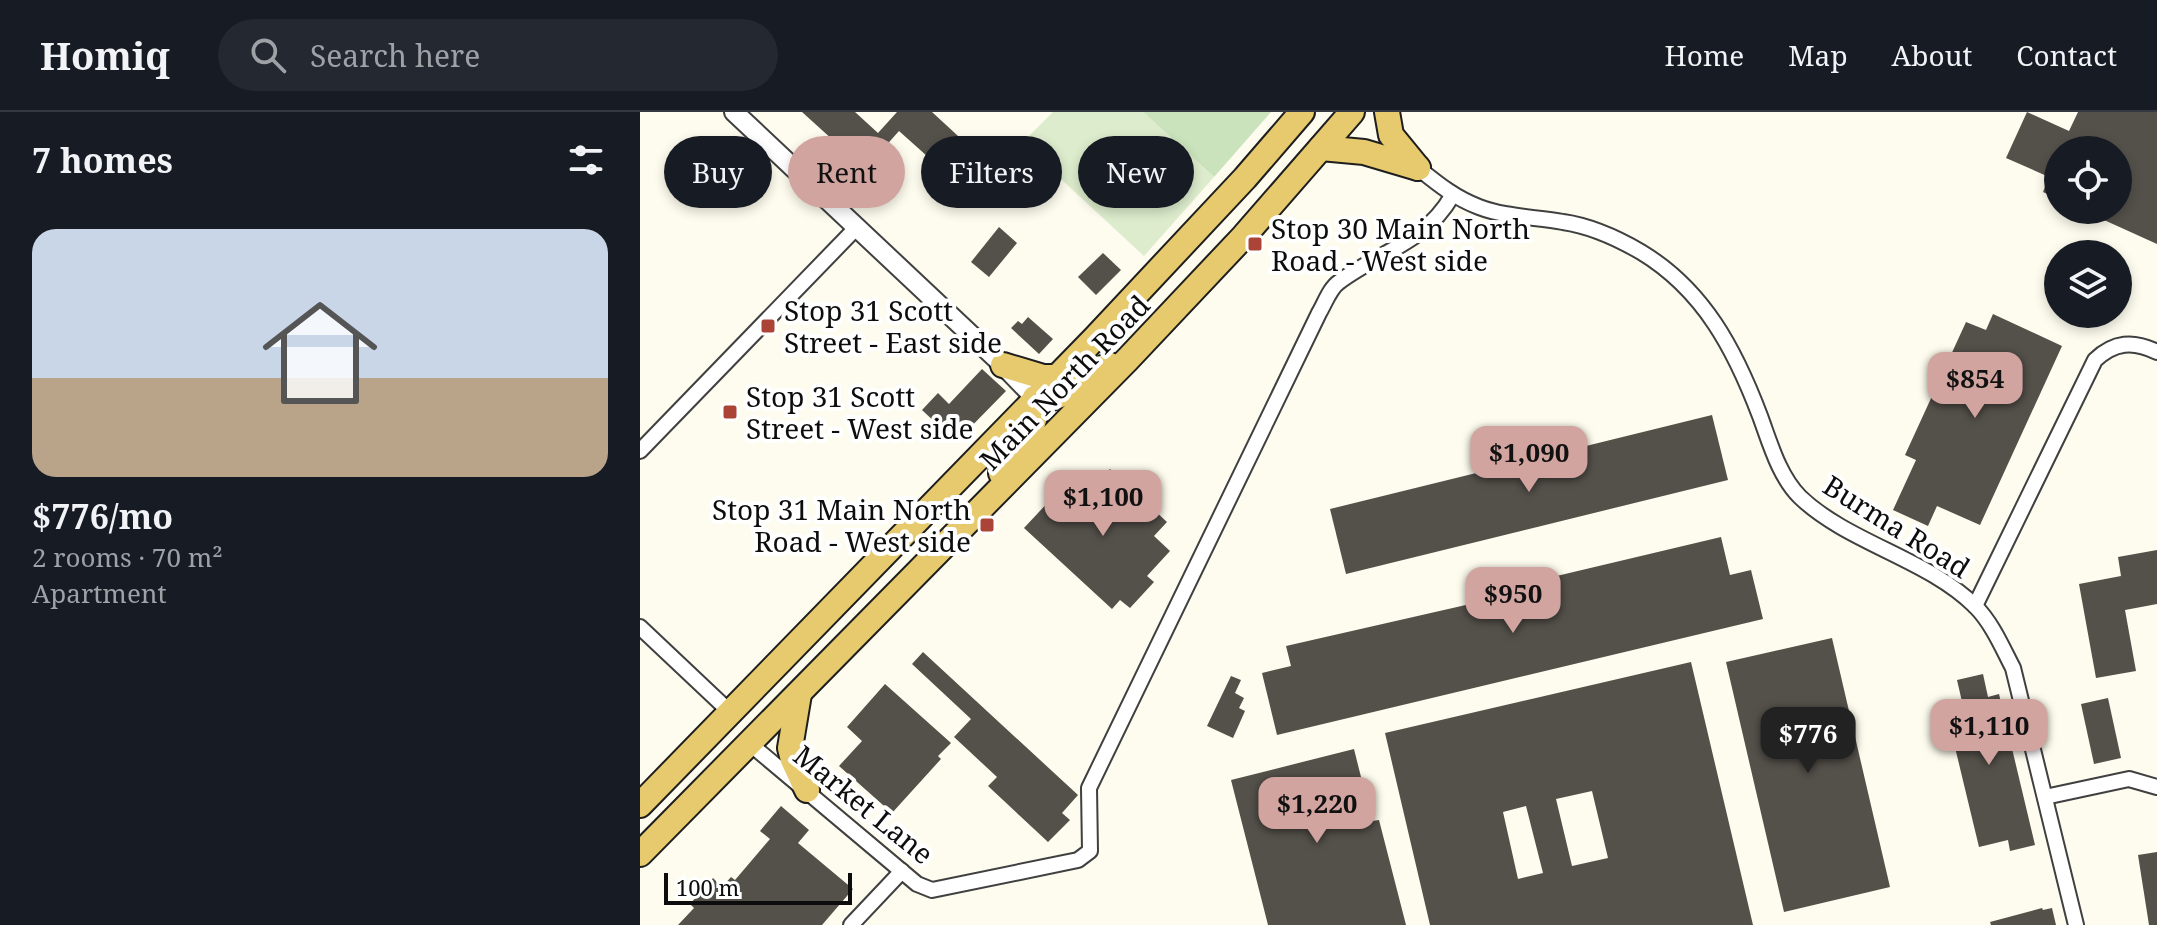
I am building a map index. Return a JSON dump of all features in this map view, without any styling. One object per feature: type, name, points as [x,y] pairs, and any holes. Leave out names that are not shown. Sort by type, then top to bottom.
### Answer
[{"type":"highway","name":"Main North Road","points":[[640,805],[1056,377],[1245,178],[1302,112]]},
{"type":"highway","name":"Main North Road","points":[[640,854],[1127,360],[1230,252],[1352,112]]},
{"type":"highway","points":[[1387,112],[1391,135],[1418,168]]},
{"type":"highway","points":[[1321,148],[1364,152],[1418,168]]},
{"type":"highway","points":[[977,514],[1005,465],[1026,439],[1037,410],[1035,398],[1047,400],[1058,397],[1102,368],[1127,360]]},
{"type":"highway","points":[[1003,365],[1043,377],[1056,377]]},
{"type":"highway","points":[[749,743],[772,670]]},
{"type":"highway","points":[[799,694],[790,748],[807,790]]},
{"type":"street","points":[[734,112],[1035,398]]},
{"type":"street","name":"Burma Road","points":[[1418,168],[1452,196],[1482,209],[1586,227],[1641,252],[1671,273],[1712,316],[1745,376],[1777,464],[1799,496],[1828,518],[1943,583],[1975,606],[2013,668],[2076,925]]},
{"type":"street","name":"Market Lane","points":[[749,743],[788,779],[807,790],[917,884],[932,890],[1078,860],[1090,851],[1089,788],[1319,313],[1337,283],[1416,237],[1441,215],[1452,196]]},
{"type":"street","points":[[640,451],[857,227]]},
{"type":"street","points":[[1975,606],[2095,360],[2107,348],[2126,343],[2157,352]]},
{"type":"street","points":[[640,627],[730,712]]},
{"type":"street","points":[[2045,797],[2129,779],[2157,787]]},
{"type":"street","points":[[851,925],[902,871]]},
{"type":"green space","points":[[1053,112],[1143,112],[1169,136],[1078,136],[1078,195],[1062,180],[1062,136],[1029,136]]},
{"type":"green space","points":[[1143,112],[1271,112],[1214,177],[1194,159],[1194,136],[1169,136]]},
{"type":"green space","points":[[1194,159],[1214,177],[1194,200]]},
{"type":"green space","points":[[1092,208],[1187,208],[1144,256]]},
{"type":"building","points":[[802,112],[855,112],[878,133],[897,112],[932,112],[958,136],[921,136],[921,151],[899,131],[895,136],[829,136]]},
{"type":"building","points":[[2027,112],[2069,131],[2078,112],[2157,112],[2157,244],[2113,224],[2132,224],[2132,136],[2044,136],[2044,175],[2006,158]]},
{"type":"building","points":[[999,227],[1017,243],[989,277],[971,262]]},
{"type":"building","points":[[1103,253],[1121,270],[1096,295],[1078,277]]},
{"type":"building","points":[[1993,314],[2062,346],[1980,525],[1937,506],[1928,526],[1893,510],[1916,460],[1905,455],[1966,322],[1986,330]]},
{"type":"building","points":[[1028,317],[1053,339],[1039,354],[1011,328],[1018,321],[1022,324]]},
{"type":"building","points":[[982,369],[1006,391],[956,442],[922,410],[938,393],[949,404]]},
{"type":"building","points":[[1712,415],[1728,480],[1346,574],[1330,509]]},
{"type":"building","points":[[1110,469],[1167,522],[1154,536],[1170,551],[1147,576],[1154,582],[1130,608],[1120,600],[1112,609],[1024,528],[1066,483],[1083,498]]},
{"type":"building","points":[[1721,537],[1730,575],[1751,570],[1763,619],[1277,735],[1262,673],[1291,666],[1286,646],[1479,602],[1477,595]]},
{"type":"building","points":[[2157,550],[2157,604],[2125,610],[2136,671],[2096,678],[2079,584],[2121,576],[2118,557]]},
{"type":"building","points":[[1832,638],[1890,887],[1784,912],[1726,662]]},
{"type":"building","points":[[923,652],[1078,795],[1062,813],[1070,820],[1048,842],[988,786],[997,777],[954,737],[971,719],[912,664]]},
{"type":"building","points":[[1691,662],[1753,925],[1430,925],[1385,733]],"holes":[[[1592,791],[1608,858],[1572,866],[1556,799]],[[1526,806],[1543,873],[1518,879],[1503,812]]]},
{"type":"building","points":[[1983,674],[1988,697],[1999,694],[2035,845],[2010,851],[2008,840],[1979,847],[1946,710],[1963,706],[1957,680]]},
{"type":"building","points":[[1231,676],[1241,680],[1235,693],[1244,698],[1239,708],[1245,711],[1233,738],[1207,726]]},
{"type":"building","points":[[885,684],[951,743],[938,756],[941,759],[892,813],[839,766],[862,741],[847,727]]},
{"type":"building","points":[[2108,698],[2121,758],[2094,764],[2081,704]]},
{"type":"building","points":[[1354,749],[1372,821],[1379,820],[1406,925],[1268,925],[1231,780]]},
{"type":"building","points":[[781,806],[809,830],[798,843],[853,889],[822,925],[678,925],[694,908],[690,904],[713,878],[722,887],[731,877],[735,880],[770,839],[760,831]]},
{"type":"building","points":[[2157,852],[2157,925],[2149,925],[2138,855]]},
{"type":"building","points":[[2052,908],[2056,925],[1991,925],[1990,922]]},
{"type":"place","name":"Stop 30 Main North Road - West side","points":[[1255,244]]},
{"type":"place","name":"Stop 31 Scott Street - East side","points":[[768,326]]},
{"type":"place","name":"Stop 31 Scott Street - West side","points":[[730,412]]},
{"type":"place","name":"Stop 31 Main North Road - West side","points":[[987,525]]}]
